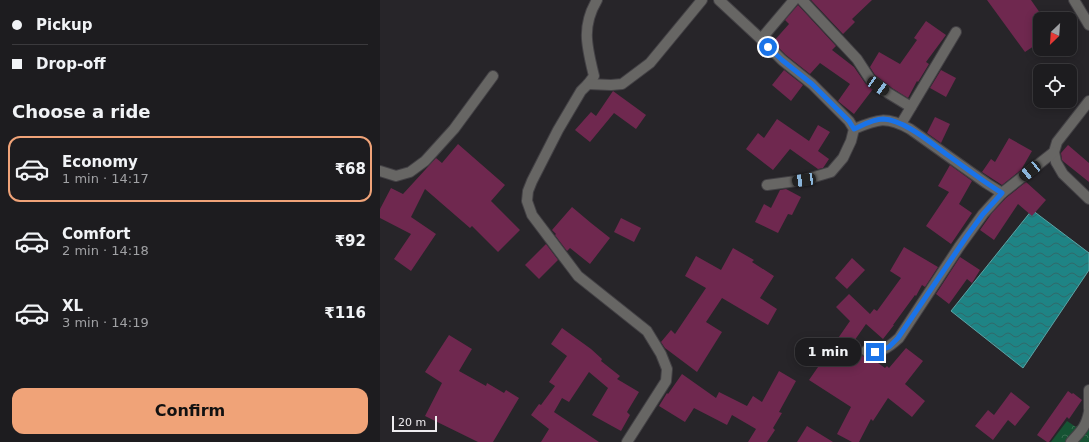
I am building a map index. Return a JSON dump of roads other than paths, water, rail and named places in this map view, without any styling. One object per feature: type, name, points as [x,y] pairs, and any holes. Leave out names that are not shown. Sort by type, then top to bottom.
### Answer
[{"type":"street","points":[[596,0],[588,21],[586,37],[594,76],[581,92],[558,130],[532,181],[528,191],[527,201],[532,215],[578,276],[647,331],[661,354],[666,369],[666,381],[627,442]]},
{"type":"street","points":[[588,84],[622,84],[650,63],[702,0]]},
{"type":"street","points":[[719,0],[782,60],[812,84],[849,121],[854,129],[851,141],[843,158],[831,172],[804,180],[767,185]]},
{"type":"street","points":[[761,39],[794,0]]},
{"type":"street","points":[[802,0],[857,59],[870,79],[888,93],[911,107]]},
{"type":"street","points":[[1074,0],[1089,25]]},
{"type":"street","points":[[901,124],[956,32]]},
{"type":"street","points":[[380,171],[396,176],[410,172],[425,161],[454,129],[493,76]]},
{"type":"street","points":[[1089,101],[1057,142],[1054,152],[1056,162],[1064,174],[1089,199]]},
{"type":"street","points":[[854,129],[883,119],[901,124],[1002,193]]},
{"type":"street","points":[[866,350],[875,352],[889,347],[898,338],[979,219],[1002,193],[1054,152]]},
{"type":"street","points":[[1071,442],[1084,428],[1087,421],[1089,410],[1089,390]]},
{"type":"water","points":[[1032,210],[1089,253],[1089,270],[1023,368],[951,311]]}]
